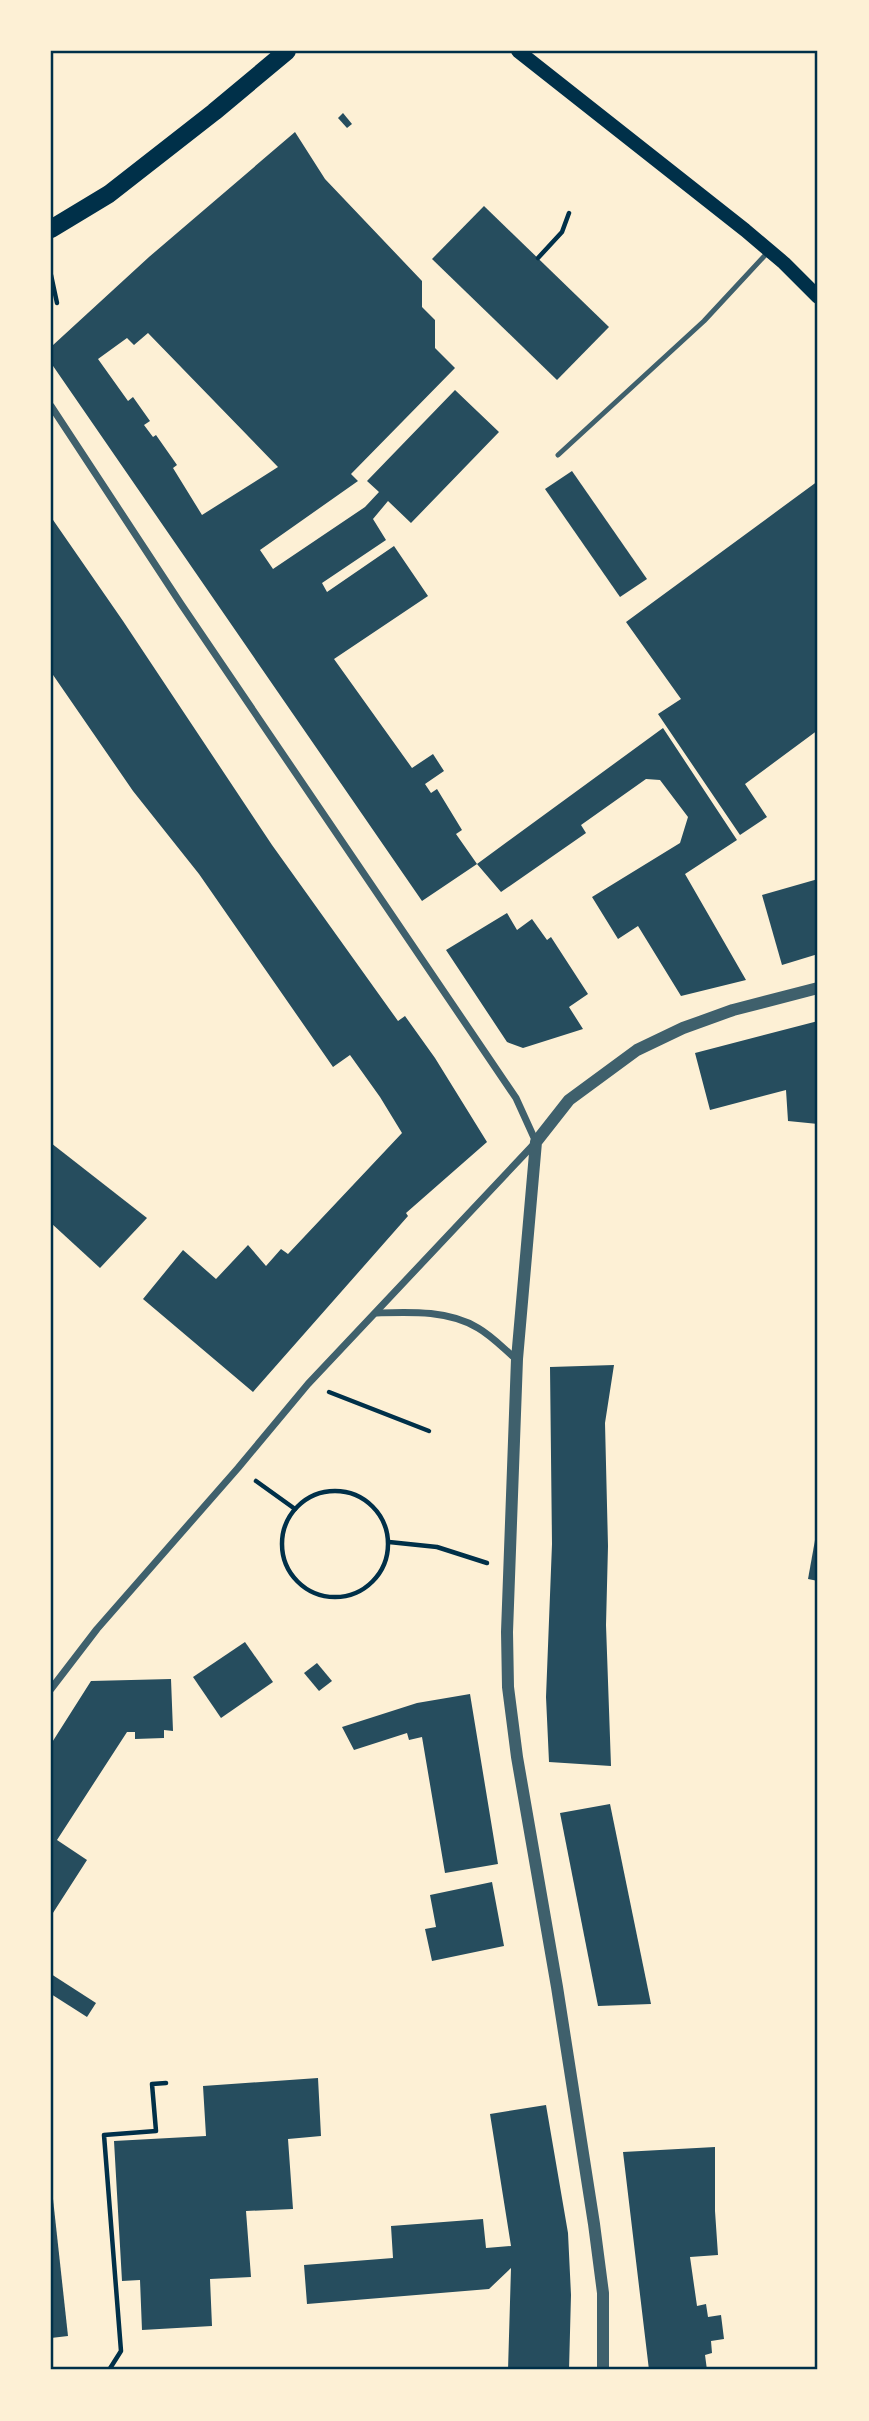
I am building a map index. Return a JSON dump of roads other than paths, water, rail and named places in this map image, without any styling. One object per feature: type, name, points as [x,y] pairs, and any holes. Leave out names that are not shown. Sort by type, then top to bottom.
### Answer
[{"type":"main road","points":[[51,229],[109,194],[214,112],[286,51]]},
{"type":"main road","points":[[518,51],[769,251],[818,297]]},
{"type":"street","points":[[51,406],[181,604],[516,1098],[536,1142],[517,1359],[507,1632],[508,1687],[517,1757],[594,2224],[603,2293],[603,2370]]},
{"type":"street","points":[[51,1689],[97,1629],[308,1384],[536,1142],[569,1100],[637,1050],[683,1028],[733,1010],[818,988]]},
{"type":"street","points":[[377,1313],[416,1312],[444,1315],[478,1327],[517,1359]]},
{"type":"lane","points":[[558,456],[704,321],[769,251]]}]
